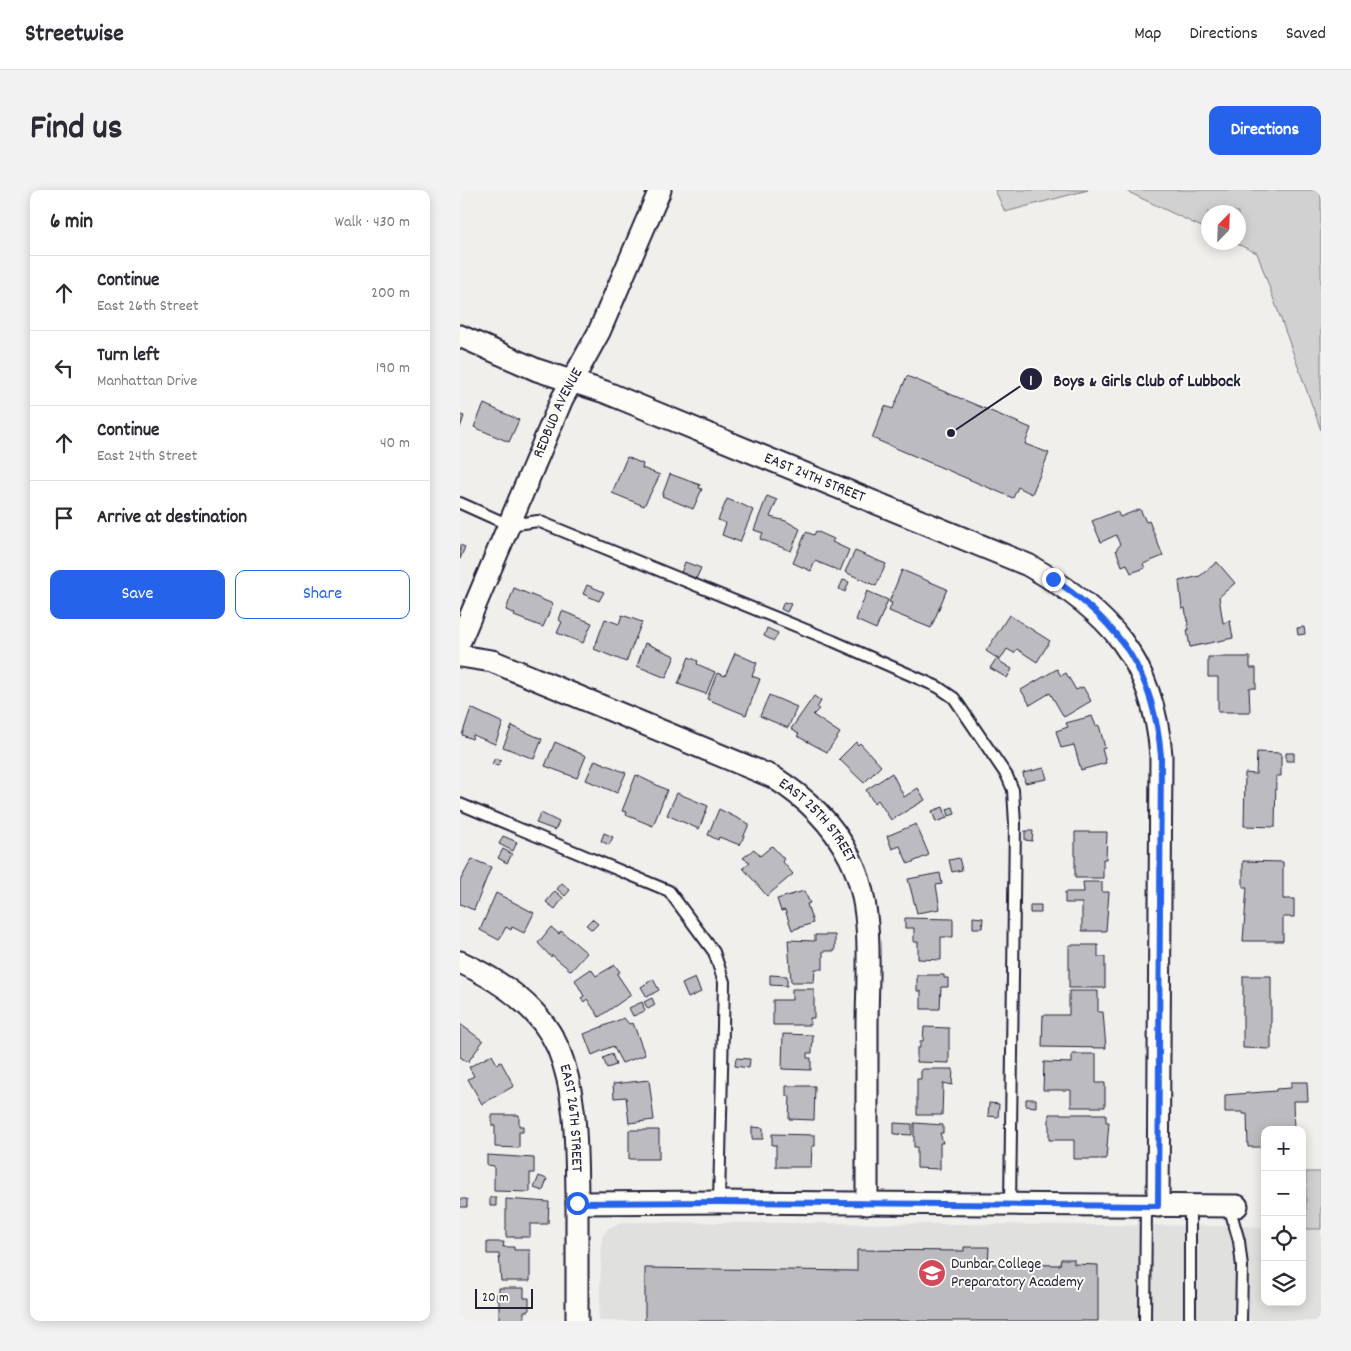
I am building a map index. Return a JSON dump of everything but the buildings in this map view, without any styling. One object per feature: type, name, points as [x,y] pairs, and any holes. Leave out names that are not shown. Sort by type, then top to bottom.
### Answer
[{"type":"street","name":"REDBUD AVENUE","points":[[460,641],[562,399],[599,332],[660,190]]},
{"type":"street","name":"EAST 24TH STREET","points":[[460,336],[537,370],[605,392],[1028,565],[1078,596],[1122,640],[1151,695],[1158,722],[1161,756],[1152,1206]]},
{"type":"street","name":"EAST 25TH STREET","points":[[460,656],[492,661],[773,777],[798,793],[818,810],[835,832],[851,859],[860,886],[867,937],[867,1204]]},
{"type":"street","name":"EAST 26TH STREET","points":[[460,962],[488,974],[508,988],[544,1026],[558,1048],[574,1107],[578,1321]]},
{"type":"street","points":[[577,1203],[719,1202],[1233,1206]]},
{"type":"lane","points":[[460,504],[509,525],[538,521],[833,641],[938,687],[954,698],[1007,776],[1013,790],[1015,824],[1010,1205]]},
{"type":"lane","points":[[460,804],[669,891],[714,952],[724,982],[719,1202]]},
{"type":"lane","points":[[1145,1321],[1152,1206]]},
{"type":"lane","points":[[1190,1206],[1190,1321]]},
{"type":"lane","points":[[1233,1206],[1242,1267],[1241,1321]]},
{"type":"shaded area","points":[[995,190],[1088,190],[1005,212]]},
{"type":"shaded area","points":[[1124,190],[1321,190],[1321,430],[1257,253],[1246,248],[1246,205],[1201,205],[1201,227]]},
{"type":"shaded area","points":[[1306,1172],[1321,1172],[1321,1229],[1306,1229]]},
{"type":"shaded area","name":"Dunbar College Preparatory Academy","points":[[624,1222],[1247,1226],[1261,1228],[1261,1306],[1306,1306],[1306,1230],[1321,1230],[1321,1321],[599,1321],[602,1237],[608,1228]]},
{"type":"place","name":"Boys & Girls Club of Lubbock","points":[[951,433]]},
{"type":"place","name":"Dunbar College Preparatory Academy","points":[[932,1273]]},
{"type":"route","points":[[577,1203],[719,1202],[1158,1206],[1161,756],[1158,722],[1151,695],[1122,640],[1078,596],[1053,579]]}]
